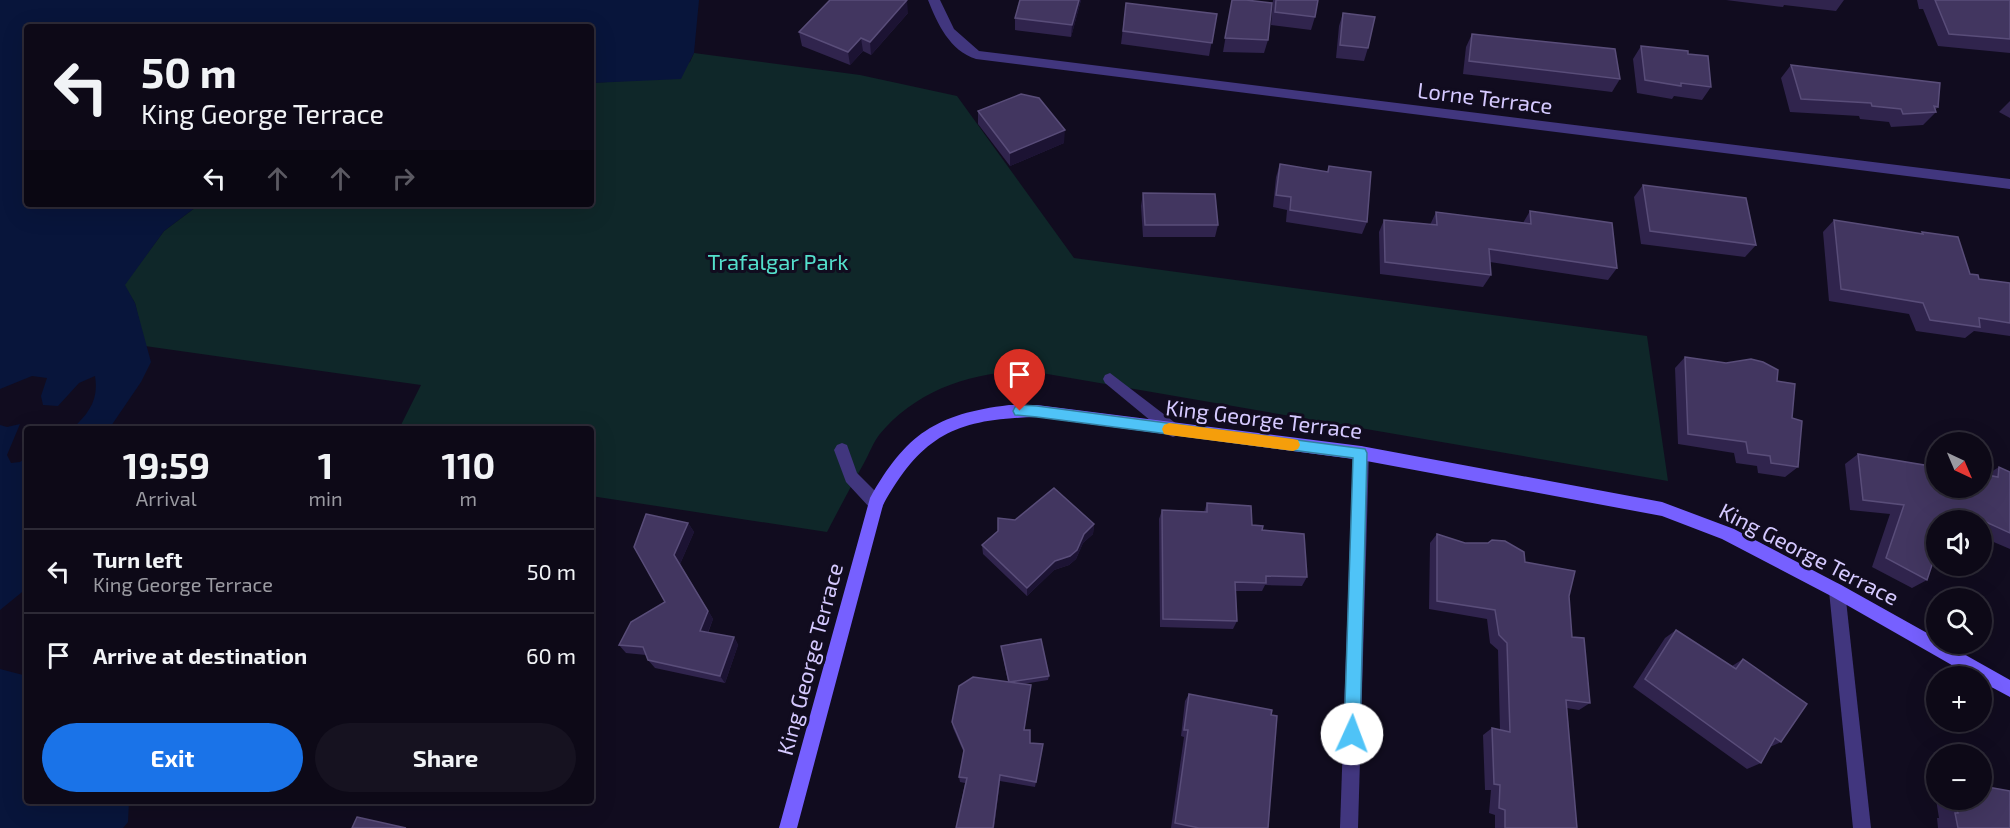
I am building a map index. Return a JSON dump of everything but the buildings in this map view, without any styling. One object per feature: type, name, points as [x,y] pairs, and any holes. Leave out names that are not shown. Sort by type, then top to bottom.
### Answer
[{"type":"main road","name":"King George Terrace","points":[[788,828],[876,503],[890,475],[908,452],[929,435],[954,422],[1002,411],[1037,411],[1360,453],[1662,509],[1728,534],[1837,591],[2010,689]]},
{"type":"street","name":"Lorne Terrace","points":[[934,0],[945,27],[958,44],[976,55],[2010,183]]},
{"type":"street","points":[[1110,379],[1173,430]]},
{"type":"street","points":[[842,450],[851,477],[876,503]]},
{"type":"street","points":[[1349,828],[1360,453]]},
{"type":"street","points":[[1837,591],[1862,828]]},
{"type":"green space","name":"Trafalgar Park","points":[[694,53],[860,75],[957,96],[1074,258],[1647,336],[1668,481],[1030,371],[1009,372],[967,379],[947,386],[910,406],[894,419],[875,441],[827,532],[594,496],[594,426],[400,426],[421,385],[145,346],[135,303],[124,285],[164,231],[196,207],[594,207],[594,83],[640,80],[690,62]]},
{"type":"water","points":[[0,0],[699,0],[694,53],[681,79],[594,83],[594,24],[24,24],[24,207],[196,207],[164,231],[125,285],[135,303],[151,362],[141,382],[111,426],[75,426],[94,399],[95,376],[79,383],[58,406],[43,405],[41,396],[47,378],[32,376],[0,389]]},
{"type":"water","points":[[20,424],[7,455],[11,463],[24,459],[24,590],[0,610],[0,425],[7,427]]},
{"type":"water","points":[[0,669],[24,675],[24,804],[129,804],[128,822],[123,828],[0,828]]},
{"type":"slow traffic","points":[[1169,429],[1293,445]]},
{"type":"route","points":[[1020,411],[1037,411],[1360,453],[1352,734]]}]
